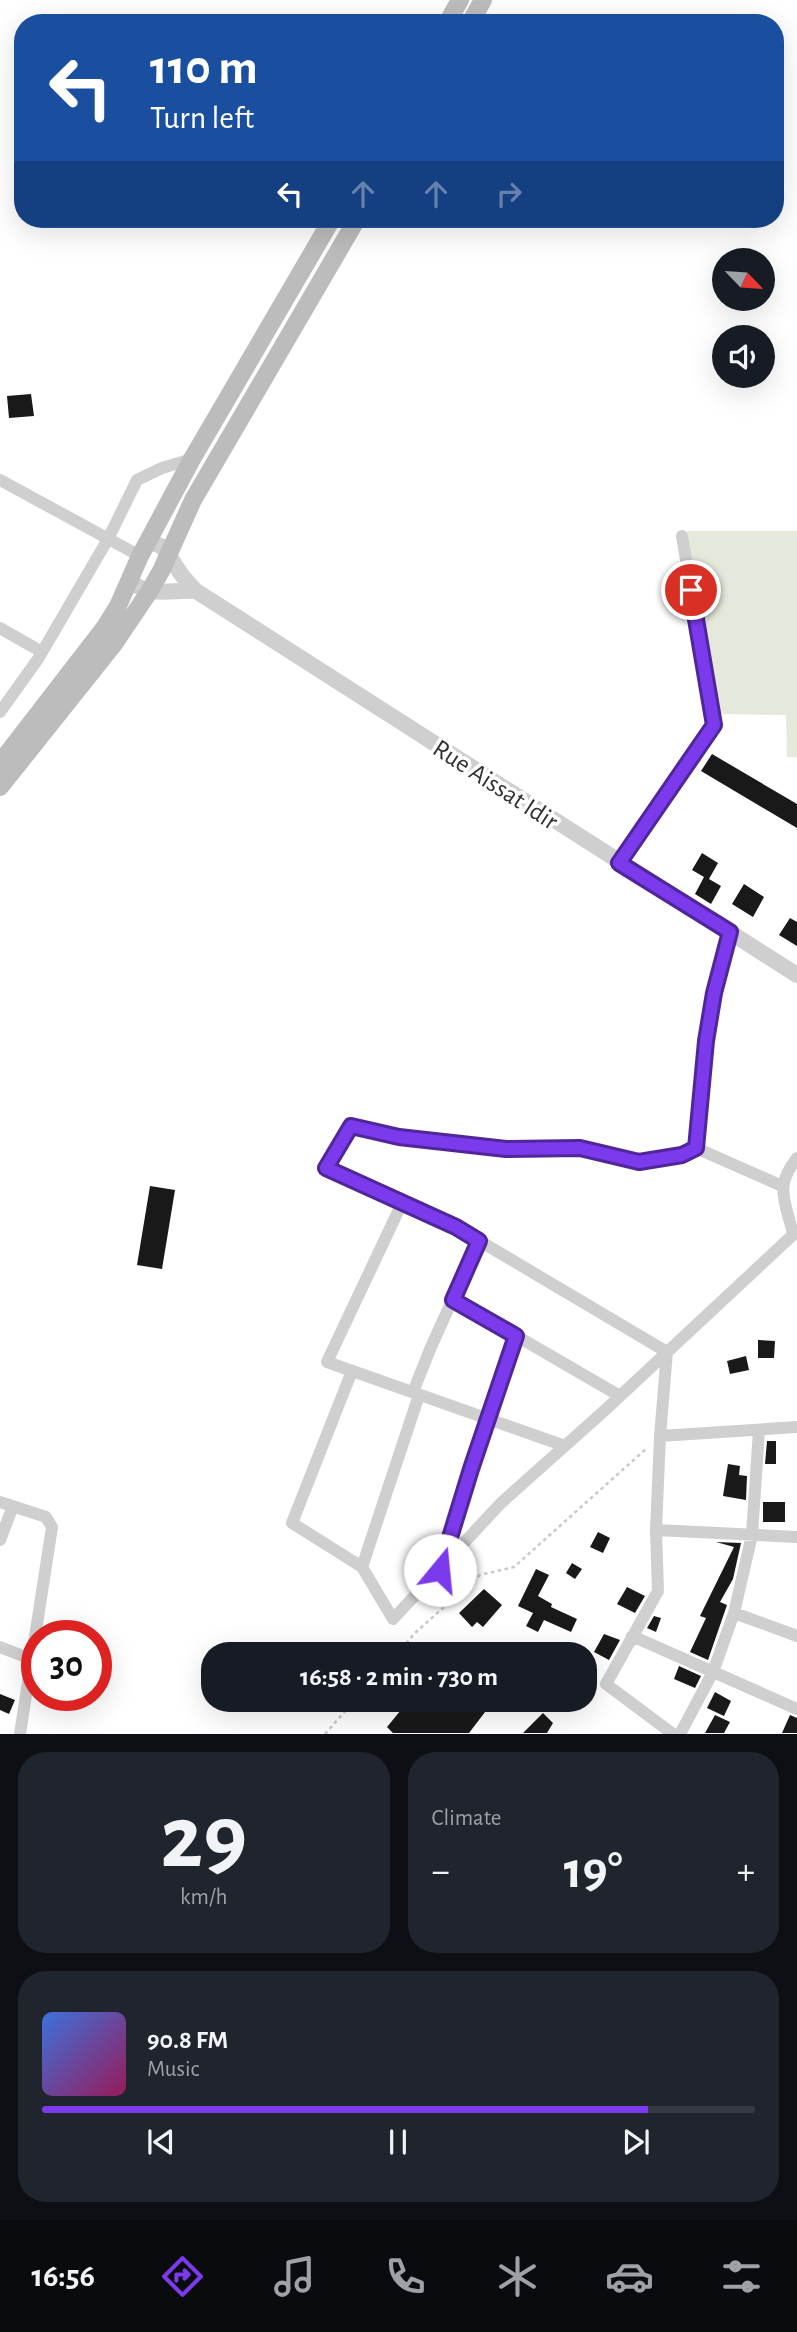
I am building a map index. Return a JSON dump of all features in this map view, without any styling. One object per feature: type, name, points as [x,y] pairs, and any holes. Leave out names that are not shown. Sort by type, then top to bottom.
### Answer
[{"type":"main road","points":[[0,764],[105,627],[118,606],[192,459],[327,228]]},
{"type":"main road","points":[[0,787],[114,644],[149,592],[193,500],[352,228]]},
{"type":"street","points":[[0,712],[42,652],[108,540],[137,480],[162,468],[192,459]]},
{"type":"street","points":[[0,480],[108,540],[144,550],[158,544],[169,553],[177,568],[196,591]]},
{"type":"street","points":[[619,863],[714,725],[682,536]]},
{"type":"street","points":[[130,579],[136,586],[149,592],[196,591]]},
{"type":"street","name":"Rue Aissat Idir","points":[[196,591],[797,975]]},
{"type":"street","points":[[0,628],[42,652]]},
{"type":"street","points":[[696,1148],[706,1041],[714,993],[730,932]]},
{"type":"street","points":[[667,1352],[456,1227],[326,1168],[351,1126],[399,1137],[506,1149],[580,1148],[639,1162],[682,1155],[696,1148]]},
{"type":"street","points":[[696,1148],[782,1186]]},
{"type":"street","points":[[352,1371],[292,1523],[362,1567],[393,1619],[501,1503],[795,1233],[782,1186],[785,1173],[797,1158]]},
{"type":"street","points":[[402,1203],[327,1362],[565,1446]]},
{"type":"street","points":[[362,1567],[416,1394],[479,1241]]},
{"type":"street","points":[[453,1300],[620,1396]]},
{"type":"street","points":[[440,1570],[516,1336]]},
{"type":"street","points":[[667,1352],[656,1530],[658,1591],[606,1684],[673,1734]]},
{"type":"street","points":[[660,1437],[797,1427]]},
{"type":"street","points":[[680,1734],[713,1672],[734,1613],[752,1535],[759,1430]]},
{"type":"street","points":[[0,1502],[46,1517],[52,1527],[37,1620]]},
{"type":"street","points":[[0,1540],[13,1506]]},
{"type":"street","points":[[656,1530],[797,1537]]},
{"type":"street","points":[[734,1613],[797,1636]]},
{"type":"street","points":[[632,1636],[797,1709]]},
{"type":"street","points":[[0,1647],[21,1655]]},
{"type":"street","points":[[20,1734],[23,1711]]},
{"type":"path","points":[[407,1642],[480,1575],[514,1567],[660,1437]]},
{"type":"path","points":[[325,1734],[344,1712]]},
{"type":"shaded area","points":[[687,531],[797,531],[797,757],[787,757],[786,715],[720,714],[714,705]]},
{"type":"building","points":[[31,394],[34,416],[9,418],[7,396]]},
{"type":"building","points":[[712,754],[797,804],[797,828],[701,771]]},
{"type":"building","points":[[702,853],[718,863],[709,879],[721,886],[711,904],[695,894],[704,877],[692,870]]},
{"type":"building","points":[[744,884],[764,897],[753,917],[732,904]]},
{"type":"building","points":[[790,918],[797,922],[797,946],[779,935]]},
{"type":"building","points":[[150,1186],[175,1190],[162,1269],[137,1265]]},
{"type":"building","points":[[758,1340],[775,1341],[774,1358],[758,1358]]},
{"type":"building","points":[[746,1356],[749,1370],[730,1374],[727,1361]]},
{"type":"building","points":[[767,1441],[776,1441],[776,1464],[765,1464]]},
{"type":"building","points":[[728,1464],[740,1466],[739,1475],[747,1476],[746,1500],[723,1496]]},
{"type":"building","points":[[763,1502],[785,1502],[785,1522],[763,1522]]},
{"type":"building","points":[[598,1532],[610,1538],[603,1553],[590,1547]]},
{"type":"building","points":[[716,1542],[741,1543],[733,1579],[720,1602],[727,1605],[708,1660],[690,1652],[706,1618],[700,1616],[734,1547]]},
{"type":"building","points":[[572,1563],[582,1569],[575,1579],[566,1573]]},
{"type":"building","points":[[536,1569],[549,1575],[538,1596],[552,1604],[551,1607],[577,1619],[571,1632],[544,1620],[538,1632],[526,1626],[533,1613],[518,1606]]},
{"type":"building","points":[[627,1587],[645,1596],[635,1613],[617,1604]]},
{"type":"building","points":[[484,1589],[502,1605],[483,1627],[477,1622],[472,1627],[459,1613]]},
{"type":"building","points":[[654,1616],[661,1618],[656,1632],[647,1628]]},
{"type":"building","points":[[604,1634],[620,1640],[609,1660],[597,1654],[597,1647]]},
{"type":"building","points":[[679,1666],[701,1676],[695,1688],[674,1679]]},
{"type":"building","points":[[715,1692],[731,1701],[724,1716],[707,1708]]},
{"type":"building","points":[[0,1694],[15,1700],[9,1714],[0,1710]]},
{"type":"building","points":[[399,1712],[485,1712],[469,1733],[393,1733],[387,1727]]},
{"type":"building","points":[[543,1713],[553,1723],[547,1733],[523,1733]]},
{"type":"building","points":[[715,1715],[730,1722],[724,1733],[705,1733]]},
{"type":"building","points":[[790,1715],[797,1718],[797,1733],[782,1733]]},
{"type":"route","points":[[440,1570],[516,1336],[453,1300],[479,1241],[456,1227],[326,1168],[351,1126],[399,1137],[506,1149],[580,1148],[639,1162],[682,1155],[696,1148],[706,1041],[714,993],[730,932],[619,863],[714,725],[691,590]]}]
